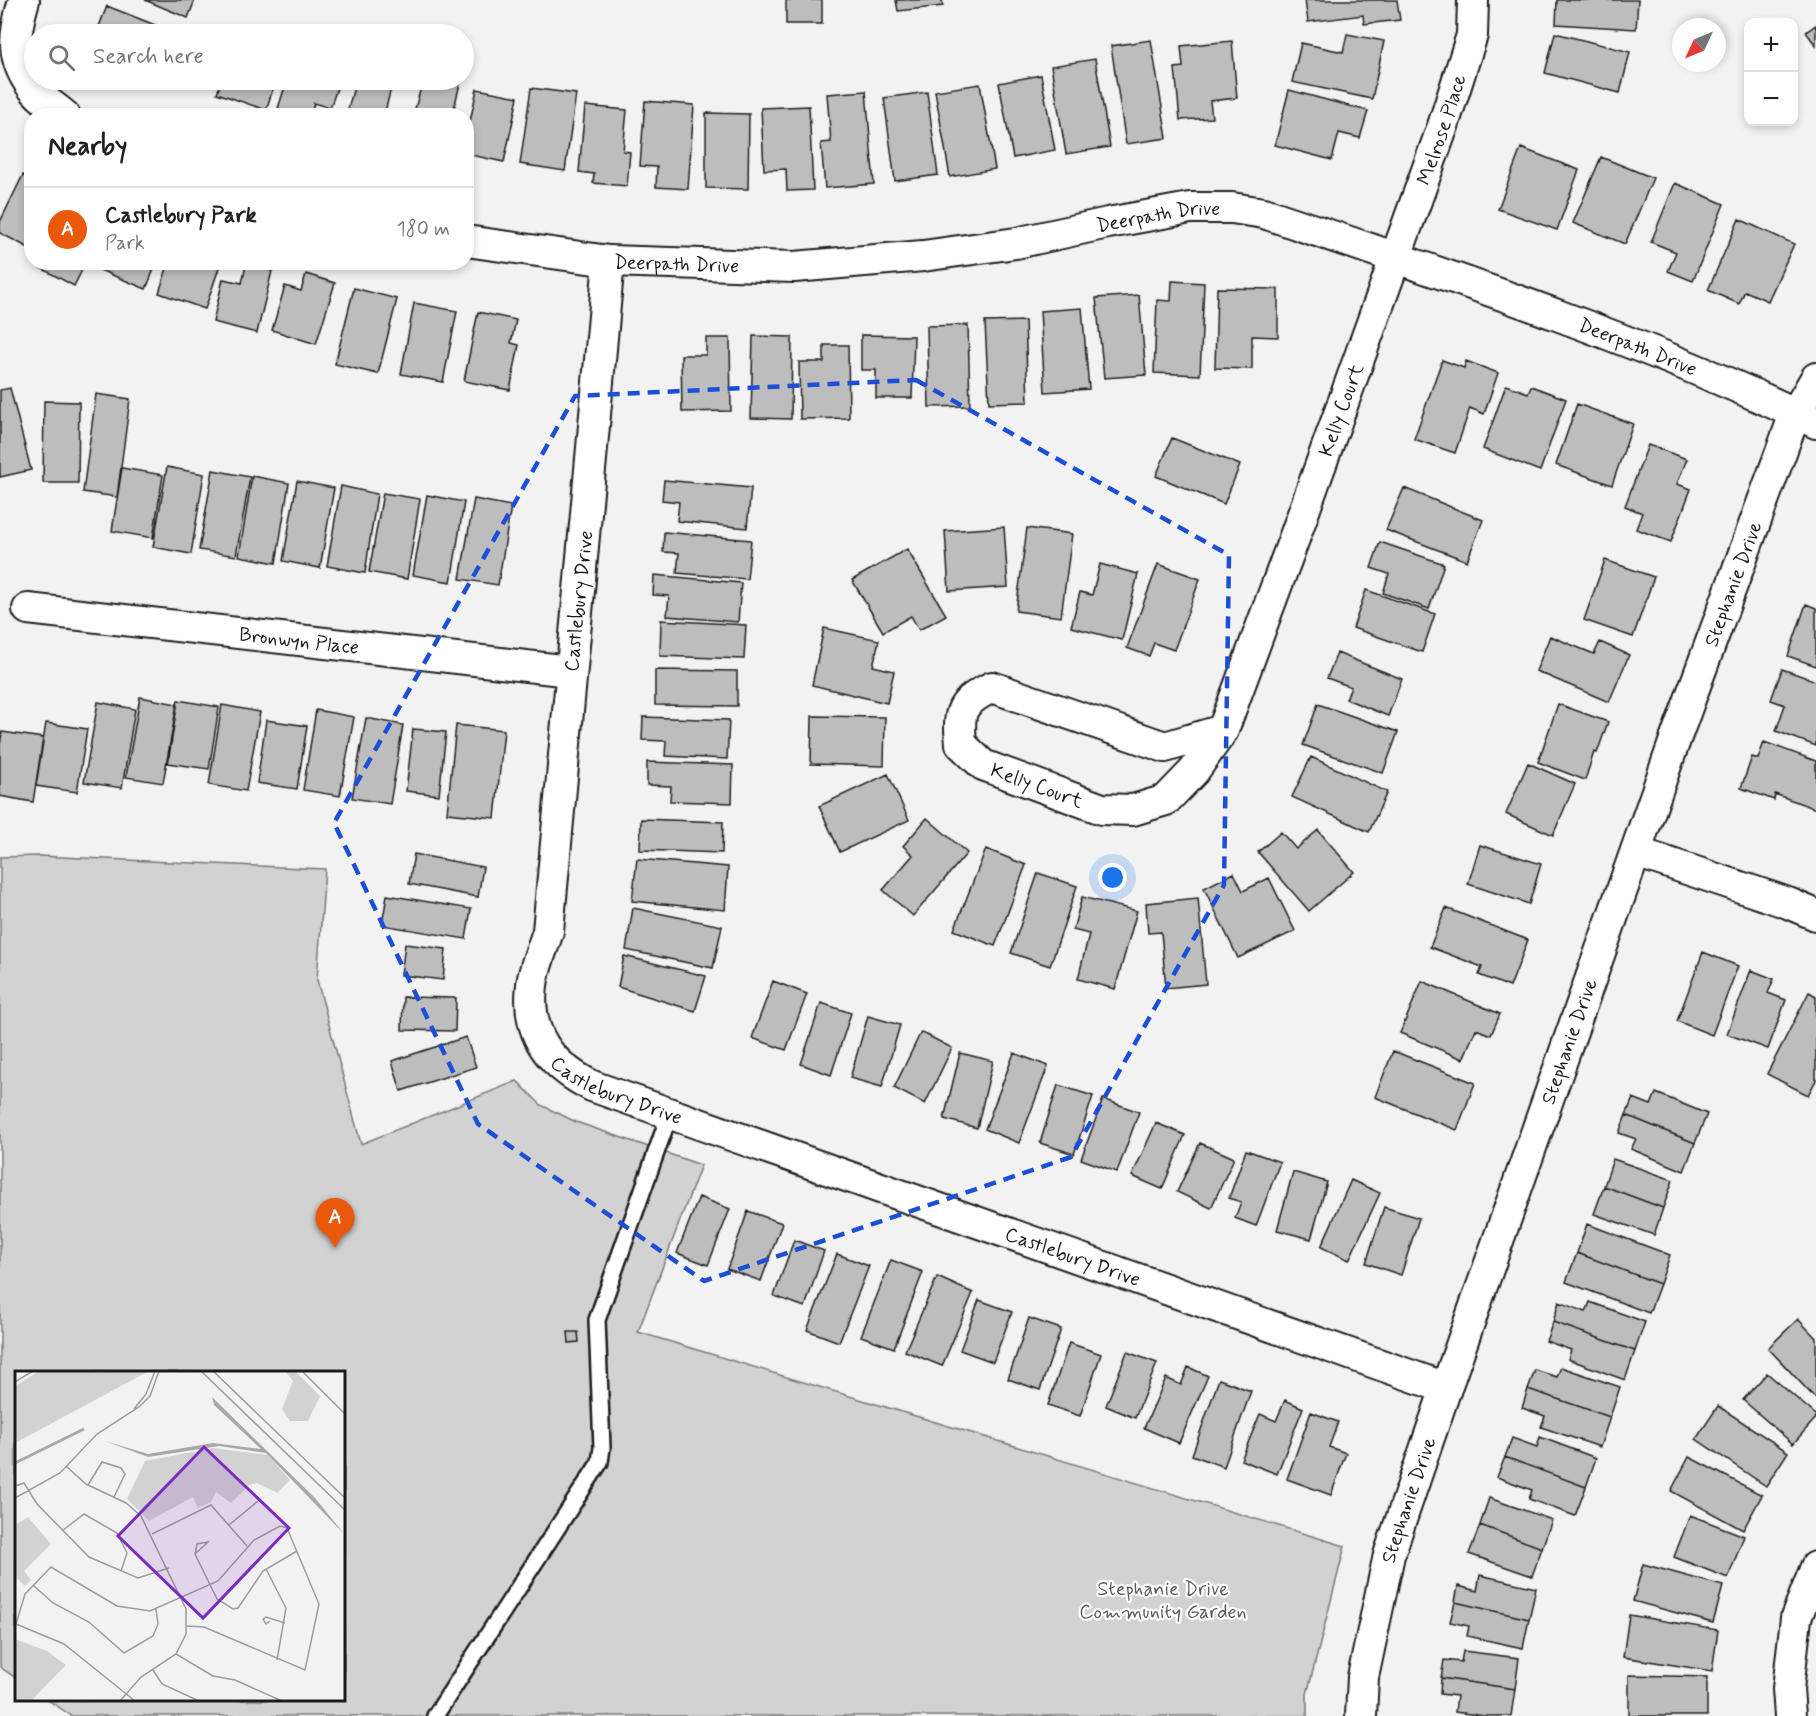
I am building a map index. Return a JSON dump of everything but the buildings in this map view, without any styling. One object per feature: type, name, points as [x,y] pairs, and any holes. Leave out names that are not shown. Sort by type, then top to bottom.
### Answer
[{"type":"street","points":[[24,0],[16,26],[16,60],[24,74]]},
{"type":"street","name":"Melrose Place","points":[[1395,257],[1443,126],[1472,35],[1473,0]]},
{"type":"street","points":[[33,90],[55,108]]},
{"type":"street","name":"Deerpath Drive","points":[[474,242],[609,261],[794,267],[923,256],[1016,243],[1190,208],[1232,208],[1264,213],[1567,319],[1680,363],[1806,418]]},
{"type":"street","name":"Kelly Court","points":[[1222,730],[1165,747],[992,687],[972,697],[959,717],[961,744],[983,765],[1102,809],[1133,810],[1166,800],[1194,771],[1222,730],[1295,536],[1395,257]]},
{"type":"street","name":"Castlebury Drive","points":[[609,261],[548,931],[532,985],[533,1020],[544,1049],[560,1066],[579,1080],[592,1086],[1446,1388]]},
{"type":"street","name":"Stephanie Drive","points":[[1361,1716],[1363,1677],[1389,1554],[1636,852],[1806,418],[1816,378]]},
{"type":"street","name":"Bronwyn Place","points":[[28,609],[570,671]]},
{"type":"street","points":[[1636,852],[1788,903],[1816,915]]},
{"type":"street","points":[[1790,1716],[1788,1689],[1796,1618],[1816,1567]]},
{"type":"lane","points":[[435,1716],[600,1462],[602,1448],[597,1320],[670,1113]]},
{"type":"highlighted area","points":[[916,380],[1229,555],[1224,885],[1071,1157],[704,1281],[478,1124],[334,823],[575,396]]},
{"type":"green space","name":"Stephanie Drive Community Garden","points":[[39,856],[325,869],[317,980],[361,1144],[517,1081],[541,1105],[576,1122],[701,1165],[638,1332],[1345,1546],[1307,1694],[1307,1716],[72,1716],[50,1701],[345,1701],[345,1371],[15,1371],[15,1677],[0,1667],[0,857]]},
{"type":"place","name":"Castlebury Park","points":[[335,1248]]}]
